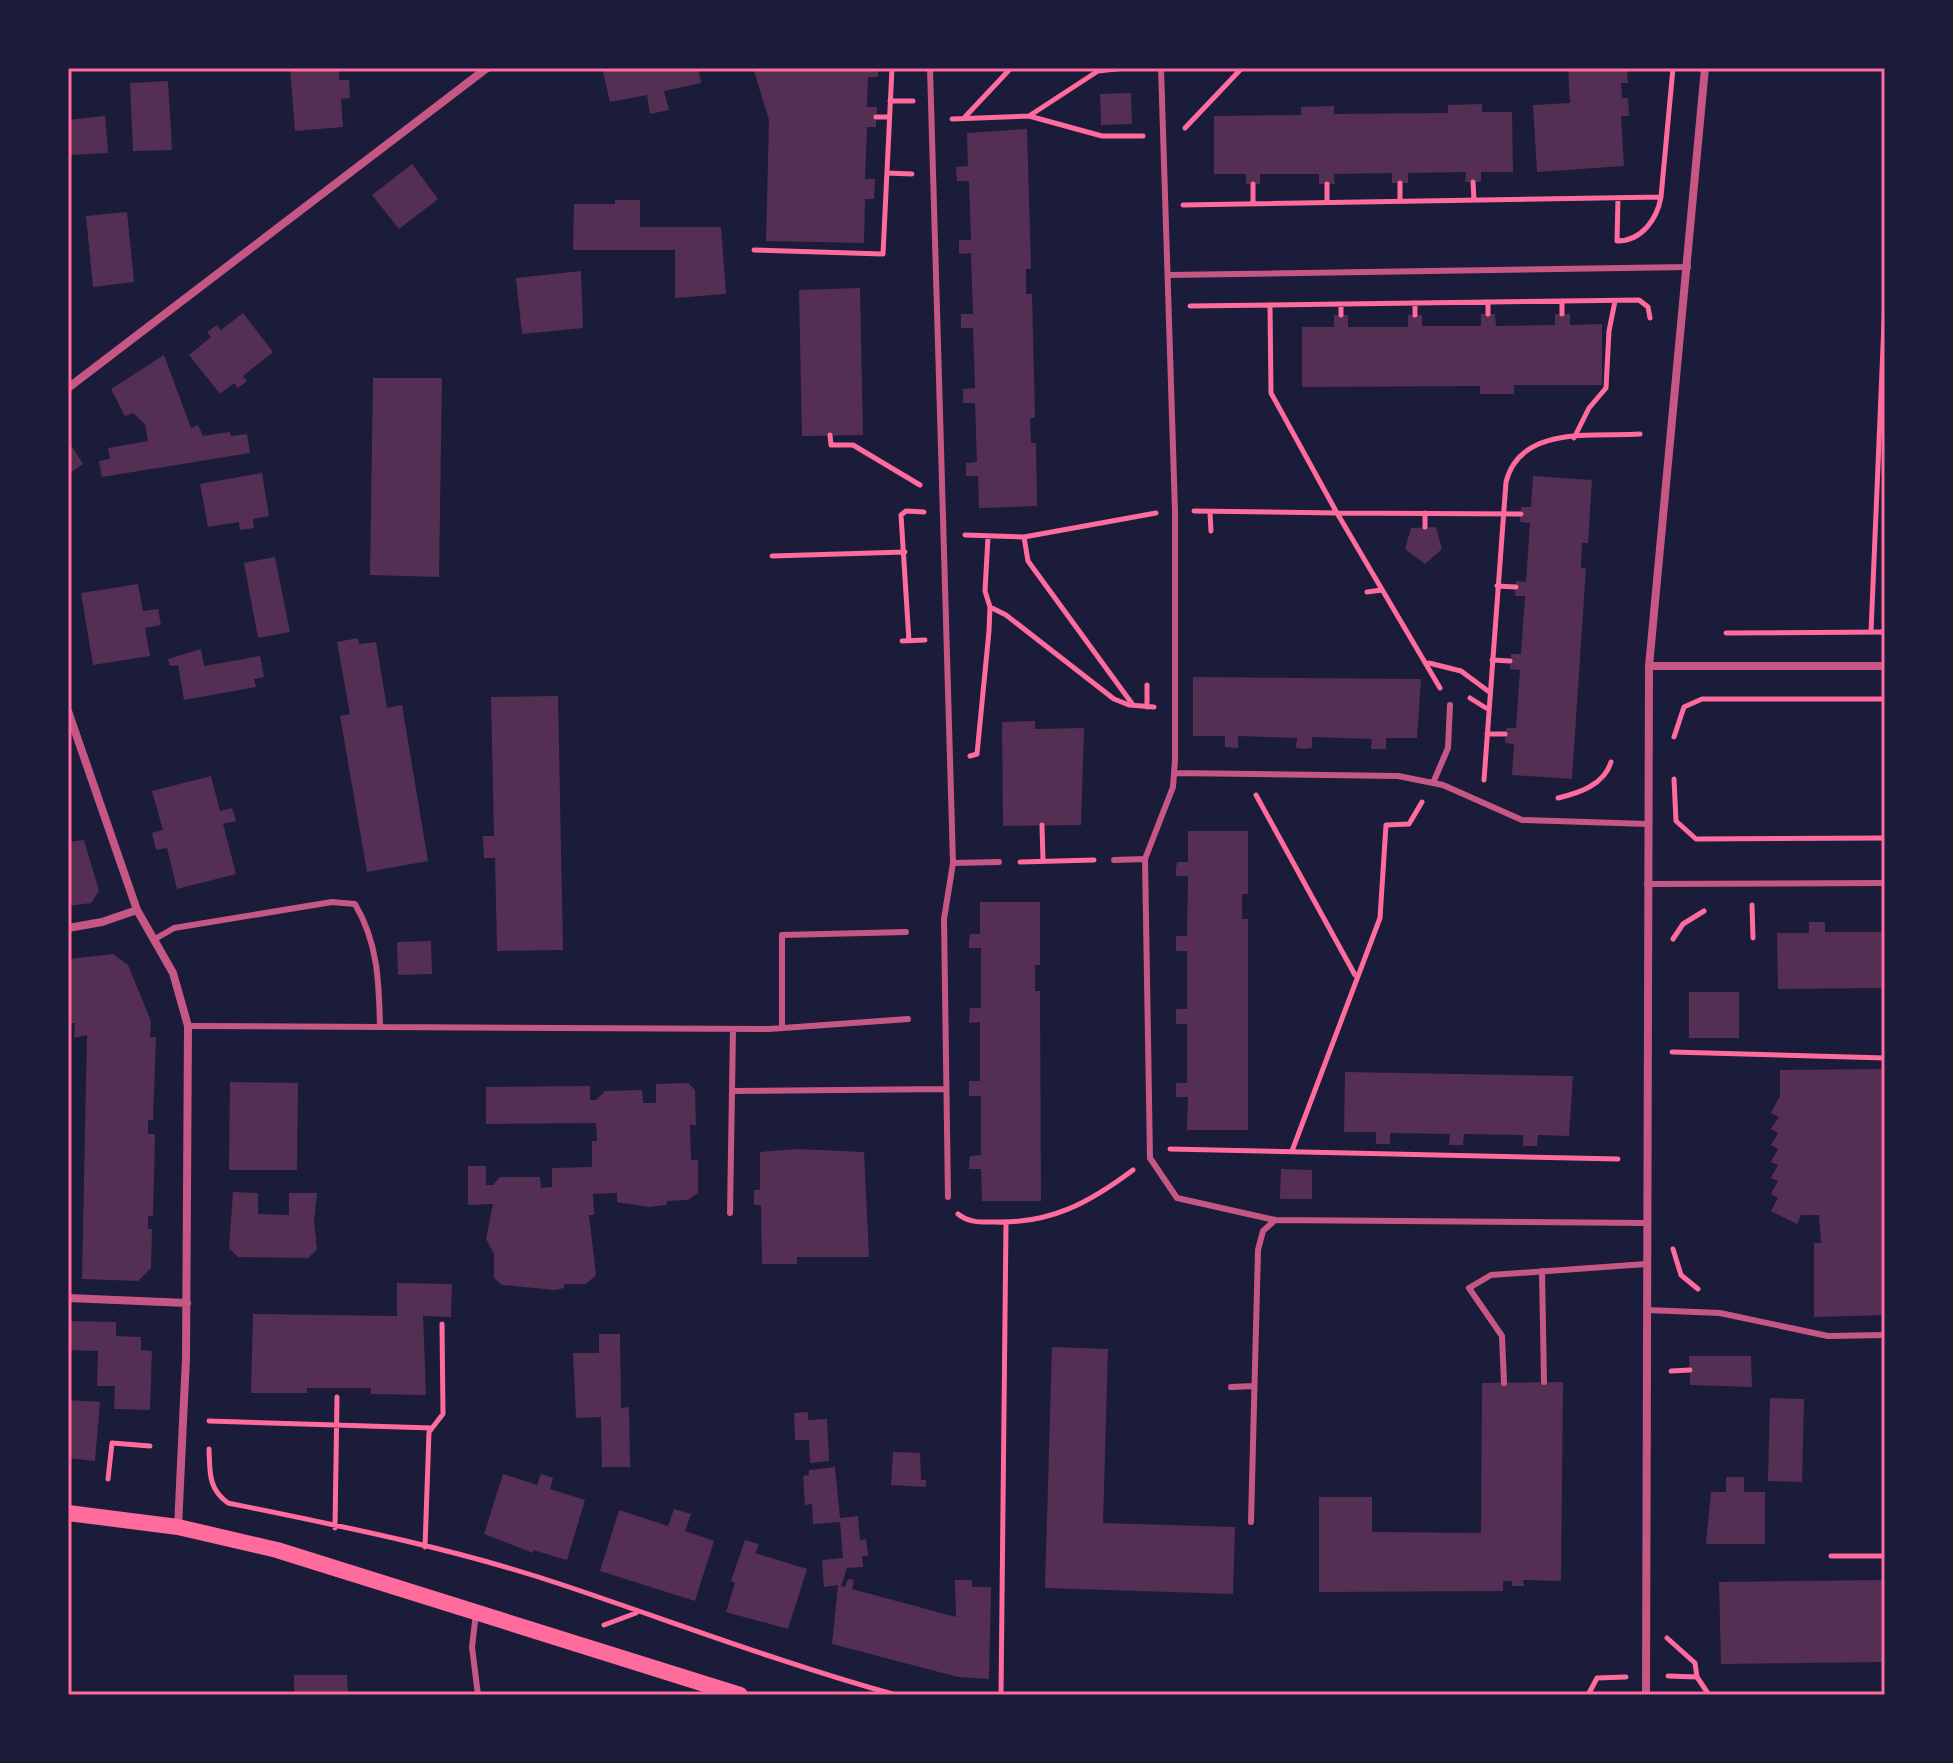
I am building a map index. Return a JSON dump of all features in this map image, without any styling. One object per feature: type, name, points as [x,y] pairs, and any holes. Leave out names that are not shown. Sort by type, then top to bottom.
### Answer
[{"type":"main road","points":[[68,1513],[178,1527],[277,1550],[740,1695]]},
{"type":"street","points":[[68,388],[487,68]]},
{"type":"street","points":[[1646,1695],[1649,666],[1705,68]]},
{"type":"street","points":[[1649,666],[1885,666]]},
{"type":"street","points":[[68,711],[137,910],[180,991],[188,1026],[187,1303],[178,1527]]},
{"type":"street","points":[[68,928],[102,922],[137,910]]},
{"type":"street","points":[[68,1298],[187,1303]]},
{"type":"lane","points":[[930,68],[953,863],[944,919],[948,1197]]},
{"type":"lane","points":[[1161,68],[1175,511],[1175,773],[1169,799],[1151,837],[1145,859],[1150,1158],[1177,1198],[1275,1220],[1646,1223]]},
{"type":"lane","points":[[1169,275],[1688,267]]},
{"type":"lane","points":[[1433,783],[1448,748],[1450,705]]},
{"type":"lane","points":[[1175,773],[1383,775],[1433,783],[1522,820],[1648,824]]},
{"type":"lane","points":[[1114,860],[1145,859]]},
{"type":"lane","points":[[953,863],[999,862]]},
{"type":"lane","points":[[1647,884],[1885,883]]},
{"type":"lane","points":[[155,939],[174,928],[332,902],[355,904],[368,926],[379,970],[380,1027]]},
{"type":"lane","points":[[782,1028],[782,935],[906,932]]},
{"type":"lane","points":[[188,1026],[733,1029],[908,1019]]},
{"type":"lane","points":[[730,1213],[733,1029]]},
{"type":"lane","points":[[732,1091],[946,1089]]},
{"type":"lane","points":[[1251,1522],[1258,1250],[1263,1231],[1275,1220]]},
{"type":"lane","points":[[1504,1383],[1502,1336],[1469,1288],[1491,1275],[1646,1264]]},
{"type":"lane","points":[[1542,1271],[1544,1382]]},
{"type":"lane","points":[[1647,1310],[1720,1313],[1828,1336],[1885,1335]]},
{"type":"lane","points":[[1231,1387],[1254,1386]]},
{"type":"lane","points":[[476,1613],[472,1647],[478,1695]]},
{"type":"path","points":[[754,250],[883,254],[892,68]]},
{"type":"path","points":[[963,119],[1011,68]]},
{"type":"path","points":[[1029,116],[1098,71],[1125,68]]},
{"type":"path","points":[[1164,151],[1177,145],[1186,126],[1203,105],[1242,68]]},
{"type":"path","points":[[1618,198],[1617,241],[1625,241],[1650,225],[1661,197],[1673,68]]},
{"type":"path","points":[[931,120],[1029,116],[1102,136],[1164,135]]},
{"type":"path","points":[[876,117],[889,117]]},
{"type":"path","points":[[1473,182],[1474,200]]},
{"type":"path","points":[[1400,183],[1400,201]]},
{"type":"path","points":[[1253,184],[1253,203]]},
{"type":"path","points":[[1327,184],[1327,202]]},
{"type":"path","points":[[875,189],[886,190]]},
{"type":"path","points":[[1166,205],[1661,197]]},
{"type":"path","points":[[1871,632],[1885,299]]},
{"type":"path","points":[[1169,307],[1641,300],[1648,307],[1650,318]]},
{"type":"path","points":[[1562,301],[1562,314]]},
{"type":"path","points":[[1573,438],[1589,408],[1606,388],[1609,331],[1615,301]]},
{"type":"path","points":[[1488,302],[1488,314]]},
{"type":"path","points":[[1415,303],[1415,315]]},
{"type":"path","points":[[1341,304],[1341,315]]},
{"type":"path","points":[[1270,305],[1271,393],[1337,513],[1428,663],[1461,671],[1488,691]]},
{"type":"path","points":[[1491,785],[1483,779],[1508,475],[1522,452],[1541,441],[1640,434]]},
{"type":"path","points":[[830,435],[831,445],[853,445],[918,485],[941,485]]},
{"type":"path","points":[[942,535],[1024,537],[1175,511],[1521,514]]},
{"type":"path","points":[[1210,512],[1211,531]]},
{"type":"path","points":[[926,640],[905,641],[903,513],[942,513]]},
{"type":"path","points":[[1425,513],[1425,527]]},
{"type":"path","points":[[950,758],[977,754],[990,607],[985,591],[988,537]]},
{"type":"path","points":[[1024,537],[1028,561],[1134,706]]},
{"type":"path","points":[[772,556],[905,552]]},
{"type":"path","points":[[1497,586],[1516,587]]},
{"type":"path","points":[[1367,592],[1382,590]]},
{"type":"path","points":[[990,607],[1006,615],[1114,699],[1147,707],[1147,685]]},
{"type":"path","points":[[1726,633],[1885,632]]},
{"type":"path","points":[[1492,660],[1510,661]]},
{"type":"path","points":[[1674,751],[1676,725],[1684,707],[1702,699],[1885,699]]},
{"type":"path","points":[[1487,734],[1505,734]]},
{"type":"path","points":[[1554,798],[1585,790],[1609,771],[1611,762]]},
{"type":"path","points":[[1674,763],[1676,821],[1696,839],[1885,838]]},
{"type":"path","points":[[1245,774],[1356,976]]},
{"type":"path","points":[[1292,1151],[1380,918],[1386,825],[1409,824],[1433,783]]},
{"type":"path","points":[[1042,825],[1043,861]]},
{"type":"path","points":[[999,862],[1114,860]]},
{"type":"path","points":[[1752,884],[1753,938]]},
{"type":"path","points":[[1671,947],[1674,935],[1683,924],[1704,911]]},
{"type":"path","points":[[1672,1038],[1672,1067]]},
{"type":"path","points":[[1672,1052],[1885,1058]]},
{"type":"path","points":[[1383,1144],[1383,1153]]},
{"type":"path","points":[[1456,1145],[1456,1155]]},
{"type":"path","points":[[1530,1146],[1530,1157]]},
{"type":"path","points":[[1149,1148],[1618,1159]]},
{"type":"path","points":[[948,1197],[955,1212],[963,1218],[1006,1223],[1048,1219],[1082,1206],[1150,1158]]},
{"type":"path","points":[[1001,1695],[1006,1223]]},
{"type":"path","points":[[1672,1240],[1681,1275],[1707,1294]]},
{"type":"path","points":[[425,1547],[432,1428],[443,1414],[442,1324]]},
{"type":"path","points":[[1671,1371],[1690,1370]]},
{"type":"path","points":[[335,1528],[337,1397]]},
{"type":"path","points":[[209,1421],[432,1428]]},
{"type":"path","points":[[108,1479],[112,1443],[150,1446]]},
{"type":"path","points":[[209,1449],[211,1484],[217,1495],[228,1503],[425,1547],[564,1585],[808,1670],[896,1695]]},
{"type":"path","points":[[1831,1556],[1885,1556]]},
{"type":"path","points":[[1648,1623],[1695,1663],[1697,1677]]},
{"type":"building","points":[[290,68],[339,68],[339,80],[349,80],[350,98],[341,99],[343,127],[295,131]]},
{"type":"building","points":[[602,68],[698,68],[701,83],[664,91],[669,110],[650,114],[647,95],[610,102]]},
{"type":"building","points":[[753,68],[878,68],[878,77],[868,77],[867,107],[877,107],[876,127],[867,127],[865,179],[875,179],[874,199],[865,199],[864,243],[766,241],[769,120]]},
{"type":"building","points":[[1568,68],[1627,68],[1628,83],[1621,83],[1622,98],[1628,98],[1629,116],[1621,116],[1624,166],[1537,172],[1533,105],[1570,103]]},
{"type":"building","points":[[168,81],[172,150],[133,151],[130,83]]},
{"type":"building","points":[[1131,93],[1132,124],[1101,125],[1100,94]]},
{"type":"building","points":[[1482,104],[1482,112],[1512,112],[1513,172],[1481,172],[1481,182],[1465,182],[1466,172],[1408,173],[1408,183],[1392,183],[1392,173],[1334,174],[1335,184],[1319,184],[1319,174],[1260,174],[1260,184],[1246,184],[1246,174],[1214,174],[1214,116],[1301,115],[1301,107],[1334,106],[1334,114],[1448,113],[1448,105]]},
{"type":"building","points":[[105,116],[108,153],[68,155],[68,120]]},
{"type":"building","points":[[1027,129],[1031,269],[1026,269],[1026,294],[1032,294],[1035,418],[1030,418],[1031,443],[1036,443],[1037,506],[979,508],[978,476],[966,476],[966,463],[977,462],[975,403],[963,403],[963,389],[975,388],[973,328],[961,328],[961,314],[973,314],[971,253],[959,254],[959,240],[971,240],[969,181],[957,181],[956,167],[968,166],[967,133]]},
{"type":"building","points":[[412,164],[438,199],[399,229],[372,195]]},
{"type":"building","points":[[615,200],[640,200],[640,227],[721,227],[726,294],[675,298],[675,250],[573,250],[574,204],[615,204]]},
{"type":"building","points":[[127,212],[134,282],[93,287],[86,216]]},
{"type":"building","points":[[581,271],[583,328],[522,334],[516,278]]},
{"type":"building","points":[[860,288],[863,435],[802,436],[799,290]]},
{"type":"building","points":[[243,313],[273,352],[243,376],[247,381],[238,388],[234,383],[220,394],[189,355],[211,337],[207,332],[217,325],[221,330]]},
{"type":"building","points":[[1481,314],[1495,314],[1496,326],[1555,325],[1555,314],[1570,314],[1570,325],[1602,324],[1602,385],[1514,385],[1514,394],[1480,394],[1480,386],[1302,387],[1302,327],[1334,327],[1334,315],[1348,315],[1348,327],[1408,327],[1408,315],[1422,315],[1422,326],[1481,326]]},
{"type":"building","points":[[164,355],[191,428],[198,425],[203,436],[230,432],[231,436],[247,434],[250,453],[102,477],[99,461],[110,459],[108,448],[148,441],[145,424],[133,413],[125,416],[111,389]]},
{"type":"building","points":[[373,378],[442,378],[439,577],[370,575]]},
{"type":"building","points":[[68,440],[83,464],[68,474]]},
{"type":"building","points":[[262,473],[269,516],[253,519],[254,528],[240,530],[239,522],[208,527],[200,484]]},
{"type":"building","points":[[1533,476],[1592,480],[1588,543],[1582,543],[1581,568],[1586,568],[1572,779],[1512,775],[1514,744],[1505,743],[1506,728],[1516,728],[1520,670],[1510,669],[1511,654],[1521,654],[1525,596],[1515,596],[1516,581],[1526,582],[1530,523],[1520,522],[1521,507],[1531,507]]},
{"type":"building","points":[[1436,527],[1442,549],[1425,564],[1405,549],[1411,528]]},
{"type":"building","points":[[275,557],[290,632],[258,638],[244,563]]},
{"type":"building","points":[[138,584],[143,611],[158,609],[161,625],[145,628],[150,656],[93,665],[81,593]]},
{"type":"building","points":[[358,638],[359,644],[376,642],[387,708],[402,705],[428,861],[367,872],[340,716],[350,714],[337,642]]},
{"type":"building","points":[[201,649],[204,666],[260,656],[264,677],[254,679],[256,687],[184,700],[178,665],[170,666],[168,659]]},
{"type":"building","points":[[1193,677],[1421,679],[1417,738],[1386,738],[1386,749],[1371,749],[1372,739],[1312,737],[1312,748],[1305,749],[1296,748],[1297,738],[1238,736],[1238,748],[1225,747],[1225,736],[1193,736]]},
{"type":"building","points":[[558,696],[563,950],[497,951],[495,858],[484,858],[483,836],[494,836],[491,697]]},
{"type":"building","points":[[1035,721],[1035,729],[1084,728],[1081,825],[1003,826],[1002,722]]},
{"type":"building","points":[[211,776],[220,811],[232,808],[236,821],[223,824],[236,874],[177,889],[167,848],[156,850],[152,833],[163,830],[152,791]]},
{"type":"building","points":[[1188,831],[1248,831],[1248,894],[1242,894],[1242,919],[1248,919],[1248,1130],[1187,1130],[1188,1097],[1176,1097],[1176,1083],[1187,1083],[1187,1024],[1176,1024],[1176,1009],[1187,1009],[1187,951],[1176,951],[1176,936],[1187,936],[1188,876],[1176,876],[1176,868],[1177,862],[1188,862]]},
{"type":"building","points":[[84,840],[99,891],[91,903],[68,906],[68,842]]},
{"type":"building","points":[[980,902],[1040,902],[1040,965],[1035,965],[1035,991],[1040,991],[1041,1201],[982,1201],[981,1169],[969,1169],[970,1156],[981,1155],[981,1096],[969,1096],[969,1081],[980,1081],[980,1022],[969,1023],[970,1008],[981,1008],[981,948],[969,948],[969,941],[970,934],[980,934]]},
{"type":"building","points":[[1809,922],[1825,922],[1825,932],[1885,932],[1885,988],[1778,989],[1777,933],[1809,933]]},
{"type":"building","points":[[431,941],[432,974],[398,975],[397,942]]},
{"type":"building","points":[[113,954],[128,965],[151,1021],[150,1037],[156,1037],[153,1120],[148,1120],[148,1134],[155,1134],[153,1216],[148,1216],[148,1229],[152,1229],[151,1268],[138,1281],[82,1279],[87,1035],[74,1038],[75,1023],[68,1023],[68,959]]},
{"type":"building","points":[[1689,992],[1739,992],[1739,1038],[1689,1038]]},
{"type":"building","points":[[1884,1069],[1885,1315],[1814,1317],[1814,1243],[1821,1243],[1819,1215],[1801,1215],[1797,1224],[1771,1211],[1778,1198],[1771,1194],[1778,1181],[1771,1178],[1778,1165],[1771,1162],[1778,1149],[1771,1145],[1778,1133],[1771,1129],[1779,1117],[1771,1113],[1780,1096],[1780,1070]]},
{"type":"building","points":[[1345,1072],[1573,1076],[1569,1136],[1538,1135],[1537,1146],[1523,1146],[1523,1135],[1464,1134],[1463,1145],[1449,1145],[1450,1134],[1390,1133],[1390,1144],[1376,1144],[1376,1132],[1344,1132]]},
{"type":"building","points":[[230,1082],[298,1083],[297,1170],[229,1170]]},
{"type":"building","points":[[688,1083],[695,1090],[696,1125],[690,1125],[691,1160],[698,1160],[698,1193],[688,1200],[667,1201],[666,1205],[648,1207],[617,1202],[617,1193],[593,1194],[594,1215],[589,1215],[596,1275],[586,1284],[564,1284],[564,1288],[555,1290],[502,1285],[494,1278],[494,1254],[486,1239],[493,1204],[468,1205],[468,1166],[486,1166],[486,1185],[493,1185],[500,1177],[540,1177],[541,1188],[552,1187],[552,1168],[592,1167],[592,1141],[597,1141],[596,1123],[486,1124],[486,1087],[590,1086],[590,1100],[596,1100],[605,1091],[642,1090],[643,1103],[656,1103],[656,1084]]},
{"type":"building","points":[[798,1149],[864,1152],[869,1257],[797,1257],[797,1264],[762,1264],[761,1205],[754,1205],[754,1190],[760,1190],[760,1152]]},
{"type":"building","points":[[1281,1169],[1312,1170],[1312,1199],[1280,1199]]},
{"type":"building","points":[[233,1192],[258,1193],[258,1214],[289,1215],[289,1193],[317,1193],[314,1221],[317,1249],[308,1258],[238,1257],[229,1248]]},
{"type":"building","points":[[397,1283],[452,1284],[451,1317],[423,1316],[426,1395],[371,1394],[371,1388],[307,1388],[307,1393],[251,1393],[253,1314],[397,1316]]},
{"type":"building","points":[[68,1321],[116,1322],[116,1336],[141,1337],[141,1350],[152,1351],[150,1410],[114,1409],[115,1386],[97,1386],[98,1351],[68,1350]]},
{"type":"building","points":[[599,1334],[620,1334],[621,1408],[629,1407],[630,1467],[602,1467],[601,1417],[576,1418],[573,1353],[599,1353]]},
{"type":"building","points":[[1052,1347],[1108,1349],[1103,1523],[1235,1527],[1233,1594],[1045,1588]]},
{"type":"building","points":[[1689,1356],[1751,1356],[1752,1387],[1690,1385]]},
{"type":"building","points":[[1563,1382],[1561,1581],[1523,1580],[1524,1586],[1512,1586],[1512,1581],[1503,1581],[1503,1591],[1319,1592],[1319,1497],[1372,1497],[1372,1532],[1481,1533],[1482,1383]]},
{"type":"building","points":[[1770,1398],[1804,1399],[1802,1482],[1768,1481]]},
{"type":"building","points":[[68,1400],[100,1402],[95,1461],[68,1458]]},
{"type":"building","points":[[808,1412],[808,1420],[827,1419],[829,1461],[810,1463],[809,1440],[795,1440],[794,1413]]},
{"type":"building","points":[[893,1452],[920,1453],[921,1480],[926,1480],[926,1487],[891,1485]]},
{"type":"building","points":[[835,1467],[840,1518],[858,1516],[860,1540],[866,1539],[868,1556],[862,1556],[863,1567],[847,1568],[841,1586],[845,1587],[848,1579],[854,1580],[852,1589],[956,1617],[955,1580],[972,1580],[972,1587],[991,1587],[989,1679],[958,1677],[832,1644],[838,1585],[824,1587],[822,1560],[843,1558],[840,1522],[813,1524],[812,1504],[805,1505],[803,1476],[809,1475],[809,1470]]},
{"type":"building","points":[[503,1474],[537,1485],[541,1474],[553,1478],[550,1489],[585,1500],[567,1560],[533,1550],[533,1553],[484,1534]]},
{"type":"building","points":[[1726,1477],[1744,1477],[1744,1492],[1765,1492],[1765,1544],[1706,1544],[1711,1492],[1726,1492]]},
{"type":"building","points":[[674,1509],[691,1514],[685,1531],[714,1541],[695,1601],[600,1571],[619,1510],[668,1526]]},
{"type":"building","points":[[745,1540],[759,1544],[755,1553],[807,1569],[788,1629],[726,1612],[735,1583],[731,1581]]},
{"type":"building","points":[[1885,1580],[1885,1662],[1721,1664],[1719,1582]]},
{"type":"building","points":[[294,1675],[347,1675],[348,1695],[294,1695]]}]
